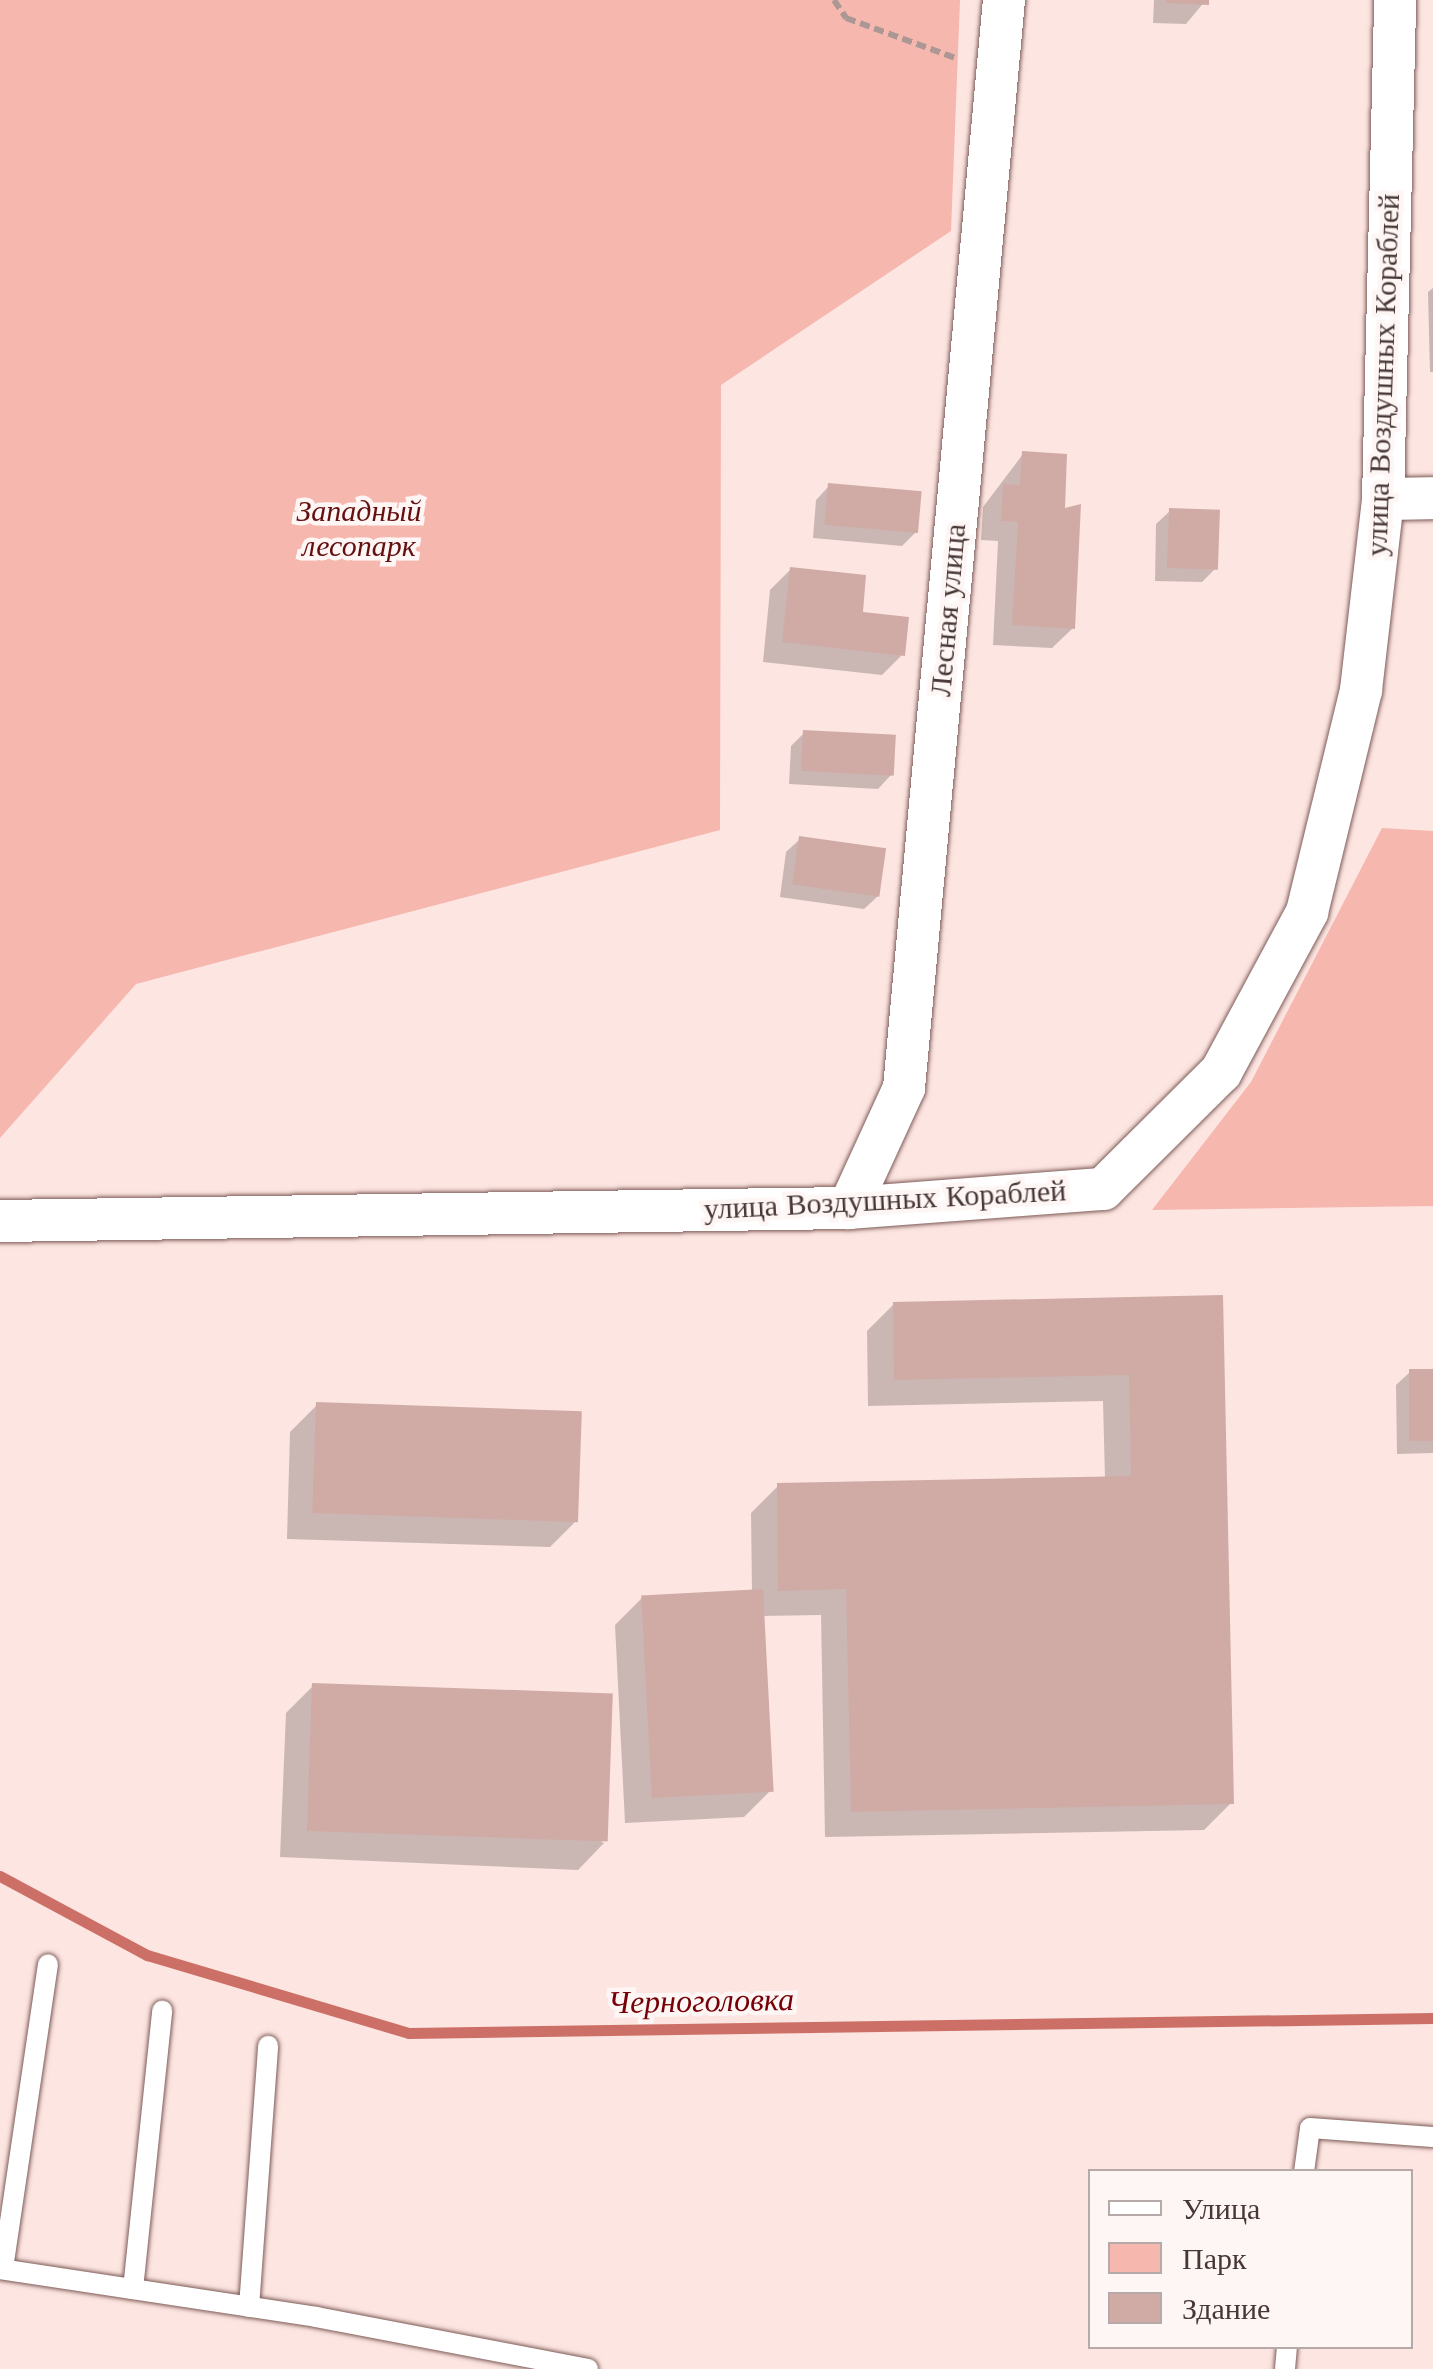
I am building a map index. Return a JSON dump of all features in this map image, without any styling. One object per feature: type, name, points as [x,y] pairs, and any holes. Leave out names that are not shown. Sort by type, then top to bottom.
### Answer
[{"type":"street","name":"Лесная улица","points":[[850,1208],[904,1088],[1004,0]]},
{"type":"street","name":"улица Воздушных Кораблей","points":[[0,1221],[850,1208],[1103,1188],[1222,1072],[1307,912],[1361,690],[1383,499],[1395,0]]},
{"type":"street","points":[[1383,499],[1433,498]]},
{"type":"lane","points":[[48,1964],[2,2269],[250,2306],[588,2369]]},
{"type":"lane","points":[[134,2289],[162,2011]]},
{"type":"lane","points":[[250,2306],[268,2046]]},
{"type":"lane","points":[[1304,2169],[1310,2128],[1433,2137]]},
{"type":"path","points":[[834,0],[846,18],[997,72]]},
{"type":"green space","name":"Западный лесопарк","points":[[0,0],[960,0],[951,231],[721,385],[720,830],[136,984],[0,1138]]},
{"type":"green space","points":[[1382,828],[1433,831],[1433,1206],[1152,1210],[1251,1082]]},
{"type":"building","points":[[1209,0],[1209,5],[1166,3]]},
{"type":"building","points":[[1022,451],[1067,454],[1065,508],[1081,504],[1075,629],[1012,625],[1018,522],[1001,521],[1003,484],[1020,485]]},
{"type":"building","points":[[828,483],[922,491],[918,533],[824,525]]},
{"type":"building","points":[[1169,508],[1220,510],[1218,570],[1167,568]]},
{"type":"building","points":[[790,567],[866,575],[863,612],[909,617],[905,656],[782,642]]},
{"type":"building","points":[[803,730],[896,735],[894,776],[801,771]]},
{"type":"building","points":[[799,836],[886,848],[879,897],[792,885]]},
{"type":"building","points":[[1223,1295],[1234,1804],[851,1812],[846,1589],[778,1591],[777,1483],[1131,1476],[1129,1375],[894,1380],[893,1302]]},
{"type":"building","points":[[1409,1369],[1433,1369],[1433,1441],[1409,1441]]},
{"type":"building","points":[[316,1402],[582,1411],[578,1522],[312,1513]]},
{"type":"building","points":[[763,1589],[774,1792],[652,1798],[641,1595]]},
{"type":"building","points":[[312,1683],[613,1694],[608,1841],[307,1831]]},
{"type":"waterway","name":"Черноголовка","points":[[0,1876],[147,1955],[409,2033],[1433,2018]]}]
